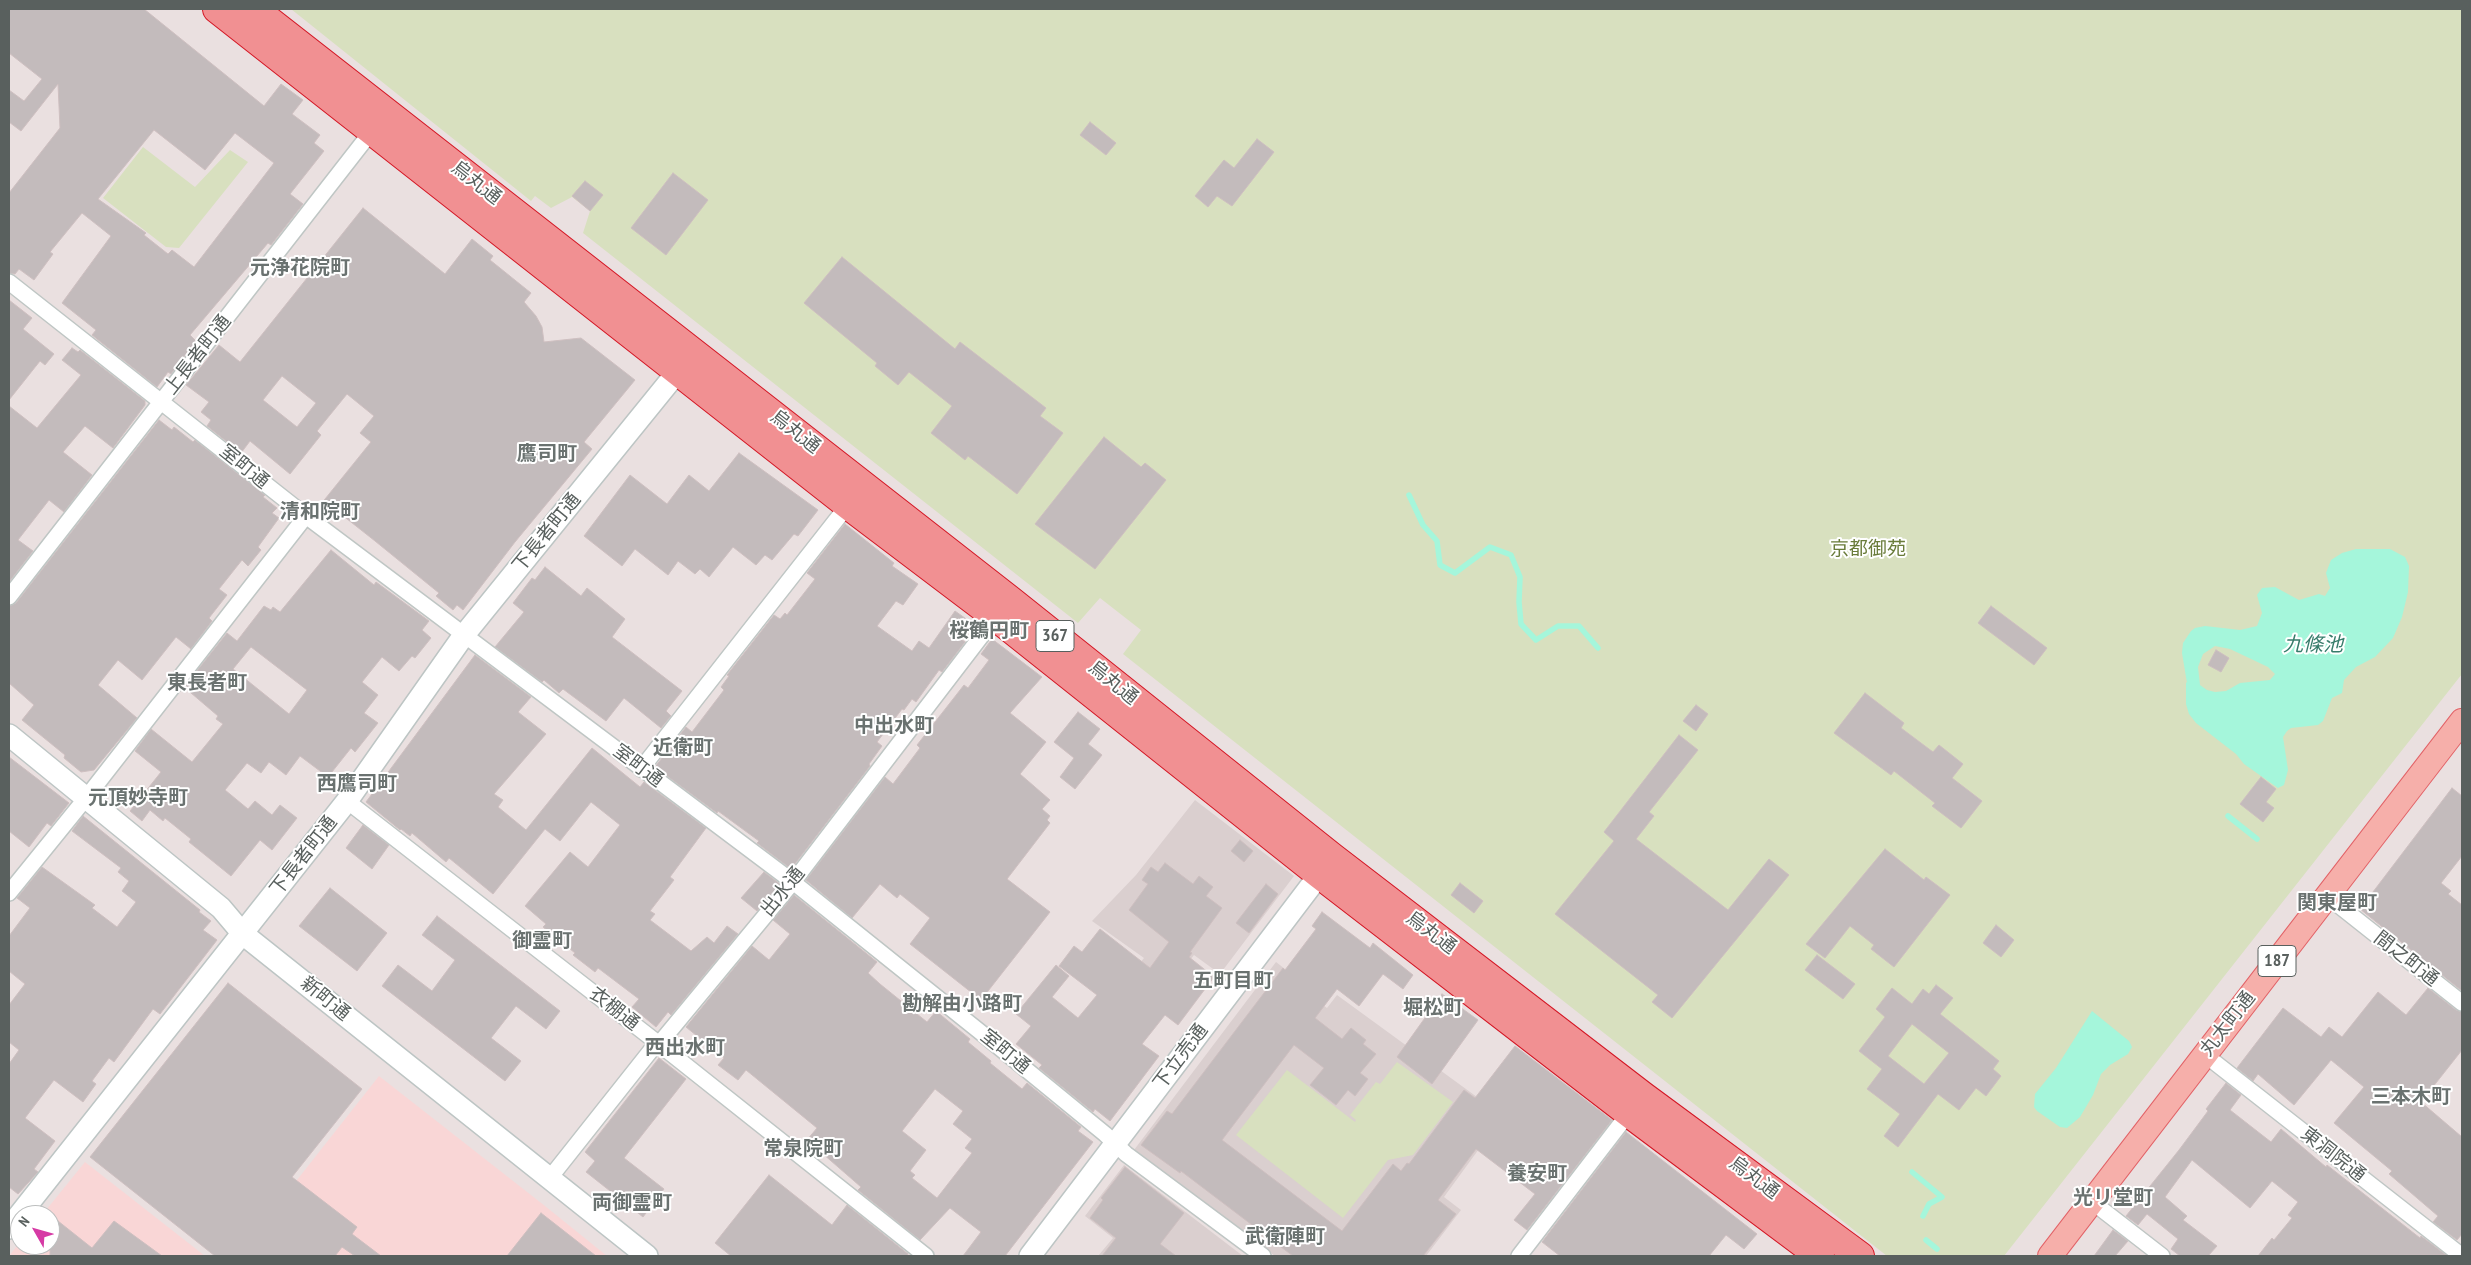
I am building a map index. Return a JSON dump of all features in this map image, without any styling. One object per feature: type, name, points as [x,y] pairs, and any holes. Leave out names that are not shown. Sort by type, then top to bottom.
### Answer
[{"type":"highway","name":"烏丸通","points":[[218,9],[379,122],[1003,608],[1326,866],[1636,1104],[1820,1256]]},
{"type":"highway","name":"烏丸通","points":[[254,9],[379,122]]},
{"type":"highway","name":"烏丸通","points":[[685,361],[848,505],[1003,608]]},
{"type":"highway","name":"烏丸通","points":[[1636,1104],[1860,1256]]},
{"type":"main road","name":"丸太町通","points":[[2050,1256],[2327,896],[2458,735]]},
{"type":"street","name":"上長者町通","points":[[9,597],[379,122]]},
{"type":"street","name":"室町通","points":[[9,282],[306,516],[792,882],[984,1035],[1115,1144],[1263,1256]]},
{"type":"street","name":"下長者町通","points":[[9,1228],[347,801],[464,635],[685,361]]},
{"type":"street","points":[[641,769],[848,505]]},
{"type":"street","points":[[9,892],[86,798],[306,516]]},
{"type":"street","name":"出水通","points":[[550,1179],[652,1049],[659,1044],[792,882],[1003,608]]},
{"type":"street","name":"新町通","points":[[9,735],[221,908],[243,934],[648,1256]]},
{"type":"street","name":"衣棚通","points":[[347,801],[659,1044],[926,1256]]},
{"type":"street","name":"下立売通","points":[[1030,1256],[1326,866]]},
{"type":"street","name":"間之町通","points":[[2327,896],[2462,1003]]},
{"type":"street","name":"東洞院通","points":[[2204,1054],[2462,1256]]},
{"type":"street","points":[[1518,1256],[1636,1104]]},
{"type":"street","points":[[2091,1201],[2162,1256]]},
{"type":"shaded area","points":[[1195,800],[1294,876],[1220,974],[1194,955],[1170,985],[1140,963],[1144,958],[1092,921],[1136,875]]},
{"type":"shaded area","points":[[1276,962],[1312,990],[1309,995],[1327,1008],[1337,995],[1503,1116],[1444,1197],[1461,1210],[1426,1256],[1275,1256],[1134,1150]]},
{"type":"shaded area","points":[[379,1076],[545,1206],[607,1256],[237,1256]]},
{"type":"shaded area","points":[[85,1162],[205,1256],[9,1256],[60,1255],[60,1205],[50,1205]]},
{"type":"shaded area","points":[[1124,1165],[1243,1256],[1098,1256],[1113,1238],[1085,1216]]},
{"type":"green space","name":"京都御苑","points":[[291,9],[2462,9],[2462,674],[2004,1256],[1887,1256],[1123,654],[1141,630],[1100,598],[1078,623],[583,233],[590,211],[572,197],[551,208],[535,196],[531,201]]},
{"type":"green space","points":[[143,147],[195,187],[230,150],[248,162],[179,248],[166,247],[103,198]]},
{"type":"green space","points":[[1397,1062],[1453,1102],[1413,1155],[1388,1160],[1343,1218],[1236,1135],[1287,1070],[1355,1122],[1356,1120],[1350,1115],[1376,1082],[1380,1084]]},
{"type":"water","name":"九條池","points":[[2356,549],[2390,549],[2405,557],[2409,566],[2408,592],[2402,617],[2393,638],[2375,657],[2356,667],[2344,680],[2342,693],[2332,698],[2323,721],[2318,725],[2291,728],[2287,731],[2283,737],[2288,770],[2284,785],[2278,788],[2244,764],[2236,754],[2196,723],[2189,714],[2186,704],[2187,683],[2182,653],[2183,643],[2195,628],[2205,626],[2240,630],[2257,626],[2262,613],[2257,595],[2262,588],[2275,587],[2299,600],[2319,594],[2325,596],[2330,588],[2326,573],[2331,560],[2342,553]],"holes":[[[2215,646],[2230,649],[2268,667],[2275,674],[2270,680],[2240,683],[2226,691],[2215,692],[2207,690],[2200,685],[2198,667],[2203,654]]]},
{"type":"water","points":[[2092,1011],[2129,1041],[2132,1047],[2128,1054],[2110,1065],[2101,1074],[2093,1095],[2080,1117],[2067,1128],[2060,1127],[2037,1111],[2034,1107],[2035,1094],[2056,1068]]},
{"type":"building","points":[[9,9],[144,9],[264,106],[281,84],[303,100],[292,114],[320,135],[314,143],[324,151],[290,194],[303,204],[271,245],[268,243],[190,335],[196,341],[171,374],[168,372],[157,387],[92,335],[96,330],[62,303],[111,236],[82,213],[50,252],[53,254],[34,280],[19,269],[15,274],[9,273],[9,193],[60,128],[58,84],[21,131],[9,122],[9,90],[24,101],[42,79],[9,53]],"holes":[[[154,130],[205,170],[235,133],[274,163],[194,267],[172,250],[168,254],[144,235],[146,233],[98,199]]]},
{"type":"building","points":[[1090,122],[1116,143],[1106,155],[1080,135]]},
{"type":"building","points":[[1257,139],[1274,152],[1232,206],[1217,196],[1208,207],[1195,196],[1224,160],[1234,168]]},
{"type":"building","points":[[673,173],[708,200],[666,255],[631,228]]},
{"type":"building","points":[[585,181],[603,195],[590,211],[572,196]]},
{"type":"building","points":[[363,208],[445,274],[472,239],[493,256],[490,260],[531,293],[524,302],[536,316],[542,327],[544,342],[581,338],[635,380],[584,442],[592,449],[515,542],[463,610],[457,605],[453,610],[436,596],[439,593],[375,541],[337,511],[334,514],[321,504],[371,442],[360,433],[374,416],[347,394],[317,431],[321,435],[290,474],[250,441],[241,453],[207,426],[211,420],[201,412],[209,402],[186,385],[219,345],[240,362]],"holes":[[[282,376],[316,403],[297,427],[263,400]]]},
{"type":"building","points":[[842,257],[955,349],[960,342],[1046,408],[1040,416],[1063,433],[1017,494],[968,456],[965,460],[931,433],[952,406],[909,372],[898,385],[875,366],[877,363],[804,303]]},
{"type":"building","points":[[9,300],[32,318],[23,329],[54,354],[45,365],[40,361],[9,400]]},
{"type":"building","points":[[72,348],[78,352],[80,350],[145,401],[145,405],[113,448],[85,426],[63,452],[92,475],[64,512],[49,500],[18,540],[33,551],[9,582],[9,406],[37,428],[81,375],[62,360]]},
{"type":"building","points":[[159,420],[172,430],[174,427],[193,442],[195,440],[265,495],[263,497],[277,508],[272,513],[279,518],[258,547],[261,550],[248,566],[242,560],[219,589],[227,595],[209,618],[212,621],[191,649],[176,637],[142,680],[118,660],[98,685],[137,718],[94,770],[81,772],[64,758],[65,755],[22,720],[34,705],[9,683],[9,606],[16,603]]},
{"type":"building","points":[[1104,437],[1141,467],[1145,463],[1166,480],[1095,569],[1035,524]]},
{"type":"building","points":[[739,453],[818,510],[798,536],[794,534],[772,560],[765,555],[756,565],[733,547],[709,577],[700,569],[695,574],[678,561],[668,575],[635,549],[622,566],[584,536],[630,475],[667,504],[689,475],[709,491]]},
{"type":"building","points":[[845,524],[894,563],[892,566],[918,584],[903,605],[896,601],[877,626],[912,651],[919,641],[929,648],[955,611],[969,621],[958,637],[965,642],[942,672],[939,670],[916,702],[912,699],[904,710],[902,709],[877,742],[882,746],[869,764],[870,766],[791,869],[757,843],[759,841],[718,811],[717,813],[655,767],[686,727],[692,732],[724,690],[721,687],[729,676],[727,675],[774,615],[780,619],[785,613],[787,615],[815,579],[807,573]]},
{"type":"building","points":[[331,550],[374,585],[376,582],[429,621],[422,630],[431,638],[415,658],[412,656],[399,671],[382,657],[362,682],[378,695],[364,713],[378,723],[355,752],[351,748],[328,777],[300,756],[286,775],[269,762],[261,773],[247,763],[225,790],[248,809],[255,801],[272,815],[280,805],[297,818],[272,850],[260,840],[231,876],[189,842],[191,839],[165,818],[163,821],[150,810],[142,821],[130,811],[161,772],[135,751],[151,729],[192,762],[223,724],[216,719],[218,716],[184,687],[227,633],[237,641],[264,606],[271,610],[273,607],[280,612]],"holes":[[[251,647],[307,690],[289,714],[233,669]]]},
{"type":"building","points":[[545,567],[581,596],[587,588],[625,619],[612,637],[682,691],[666,711],[671,716],[661,728],[624,698],[606,721],[563,689],[559,693],[544,680],[542,682],[495,647],[524,612],[513,603],[532,578],[535,580]]},
{"type":"building","points":[[1991,606],[2047,648],[2034,665],[1978,623]]},
{"type":"building","points":[[992,639],[1042,677],[1010,713],[1046,742],[1020,774],[1050,800],[1042,809],[1050,816],[1047,820],[1050,823],[1007,879],[1050,912],[981,1000],[910,944],[930,918],[900,894],[897,898],[880,884],[852,918],[806,880],[885,777],[893,784],[920,748],[917,745],[964,685],[968,688],[989,660],[981,654]]},
{"type":"building","points":[[2216,650],[2229,658],[2221,672],[2208,665]]},
{"type":"building","points":[[475,655],[531,697],[518,712],[546,734],[494,794],[503,800],[498,807],[526,830],[592,748],[640,787],[644,782],[706,828],[670,877],[674,880],[650,911],[655,914],[650,920],[691,951],[707,937],[714,943],[727,926],[738,934],[671,1015],[668,1012],[656,1027],[632,1007],[639,999],[598,968],[595,972],[573,955],[575,953],[543,927],[546,924],[525,906],[570,852],[588,867],[620,825],[591,802],[560,841],[545,829],[493,894],[449,858],[446,862],[412,833],[410,836],[400,830],[366,802]]},
{"type":"building","points":[[1865,693],[1904,723],[1901,728],[1933,752],[1939,745],[1963,764],[1952,778],[1982,801],[1961,828],[1932,806],[1935,803],[1894,771],[1891,775],[1834,733]]},
{"type":"building","points":[[1696,705],[1708,714],[1696,731],[1683,721]]},
{"type":"building","points":[[1078,712],[1100,729],[1088,744],[1102,755],[1075,789],[1060,777],[1074,758],[1054,742]]},
{"type":"building","points":[[1679,735],[1698,750],[1649,812],[1654,816],[1636,839],[1728,910],[1769,859],[1789,875],[1672,1018],[1652,1002],[1658,995],[1555,914],[1614,841],[1604,832]]},
{"type":"building","points":[[9,757],[69,803],[51,826],[47,823],[29,847],[9,831]]},
{"type":"building","points":[[2261,777],[2276,789],[2266,802],[2274,808],[2263,822],[2240,804]]},
{"type":"building","points":[[2452,788],[2462,796],[2462,856],[2441,883],[2451,891],[2448,894],[2462,905],[2462,991],[2360,909]]},
{"type":"building","points":[[83,816],[200,910],[199,912],[211,921],[203,930],[217,940],[160,1014],[153,1009],[114,1062],[109,1058],[92,1081],[96,1084],[83,1102],[54,1080],[25,1118],[55,1141],[34,1169],[38,1172],[18,1194],[9,1187],[9,1064],[19,1050],[9,1042],[9,1005],[25,984],[9,971],[9,936],[30,908],[17,898],[42,867],[95,905],[92,908],[117,927],[136,902],[122,891],[129,881],[118,872],[121,868],[72,831]]},
{"type":"building","points":[[363,825],[389,845],[372,869],[346,848]]},
{"type":"building","points":[[1240,840],[1253,851],[1244,862],[1231,851]]},
{"type":"building","points":[[1885,849],[1924,880],[1926,877],[1950,895],[1894,967],[1871,949],[1874,945],[1850,926],[1825,958],[1806,944]]},
{"type":"building","points":[[1165,863],[1193,884],[1199,876],[1213,887],[1206,896],[1222,908],[1190,952],[1192,953],[1189,957],[1214,977],[1178,1025],[1165,1015],[1142,1044],[1159,1056],[1110,1121],[1095,1109],[1093,1112],[1039,1068],[1042,1065],[1016,1044],[1031,1026],[1016,1014],[1056,965],[1069,976],[1052,997],[1078,1018],[1097,995],[1059,966],[1074,946],[1082,952],[1100,929],[1150,968],[1169,942],[1129,910],[1148,884],[1142,880],[1151,867],[1158,872]]},
{"type":"building","points":[[764,872],[780,884],[757,911],[741,898]]},
{"type":"building","points":[[1460,883],[1483,901],[1474,913],[1451,895]]},
{"type":"building","points":[[1266,884],[1278,894],[1249,933],[1236,923]]},
{"type":"building","points":[[330,888],[387,933],[357,971],[299,926]]},
{"type":"building","points":[[794,895],[877,962],[868,973],[880,984],[927,1022],[936,1011],[970,1039],[968,1042],[991,1061],[990,1063],[1022,1089],[1027,1083],[1081,1127],[1078,1131],[1093,1142],[1005,1256],[963,1256],[981,1232],[950,1208],[920,1240],[858,1190],[861,1187],[807,1140],[817,1128],[746,1070],[738,1080],[718,1065],[724,1058],[686,1027],[752,946],[769,960],[790,934],[773,920]],"holes":[[[935,1089],[963,1111],[953,1124],[972,1139],[965,1148],[972,1153],[937,1198],[912,1178],[915,1175],[910,1171],[926,1150],[902,1131]]]},
{"type":"building","points":[[1322,912],[1370,948],[1373,943],[1413,975],[1403,989],[1383,974],[1359,1006],[1337,989],[1315,1018],[1342,1039],[1351,1028],[1366,1040],[1363,1044],[1376,1054],[1360,1073],[1368,1079],[1355,1096],[1348,1090],[1336,1105],[1310,1085],[1324,1068],[1294,1045],[1222,1140],[1342,1231],[1393,1164],[1401,1171],[1407,1163],[1409,1164],[1464,1090],[1475,1098],[1515,1046],[1612,1120],[1527,1230],[1514,1220],[1535,1194],[1476,1149],[1438,1200],[1456,1214],[1423,1256],[1293,1256],[1181,1171],[1180,1173],[1141,1145],[1167,1111],[1172,1114],[1283,968],[1285,970],[1316,929],[1312,926]]},
{"type":"building","points":[[437,916],[560,1011],[546,1029],[516,1006],[491,1038],[521,1061],[505,1081],[382,986],[398,965],[432,991],[455,960],[422,935]]},
{"type":"building","points":[[1996,925],[2014,940],[2001,957],[1983,943]]},
{"type":"building","points":[[1817,955],[1855,984],[1843,999],[1805,970]]},
{"type":"building","points":[[228,983],[362,1089],[292,1177],[357,1227],[352,1234],[381,1256],[355,1256],[342,1247],[335,1256],[215,1256],[90,1157]]},
{"type":"building","points":[[1936,985],[1953,998],[1940,1014],[1999,1061],[1993,1069],[2001,1076],[1986,1096],[1976,1088],[1959,1110],[1938,1094],[1898,1147],[1884,1136],[1900,1114],[1867,1089],[1882,1069],[1859,1051],[1885,1017],[1876,1009],[1892,988],[1912,1004],[1923,989],[1929,994]],"holes":[[[1912,1024],[1949,1053],[1924,1084],[1888,1056]]]},
{"type":"building","points":[[2428,988],[2456,1010],[2462,1012],[2462,1050],[2421,1102],[2462,1137],[2462,1234],[2457,1240],[2433,1222],[2438,1216],[2389,1174],[2392,1171],[2334,1123],[2364,1087],[2331,1060],[2294,1105],[2258,1074],[2253,1081],[2237,1068],[2283,1008],[2321,1037],[2329,1027],[2342,1037],[2378,992],[2406,1015]]},
{"type":"building","points":[[1442,994],[1478,1020],[1432,1084],[1397,1057]]},
{"type":"building","points":[[659,1058],[686,1079],[624,1158],[664,1189],[643,1217],[586,1172],[595,1161],[585,1152]]},
{"type":"building","points":[[2226,1083],[2241,1095],[2230,1110],[2271,1142],[2281,1129],[2326,1167],[2327,1165],[2420,1238],[2421,1236],[2446,1255],[2258,1256],[2272,1238],[2274,1240],[2292,1218],[2288,1215],[2298,1202],[2272,1181],[2250,1208],[2192,1160],[2165,1197],[2187,1216],[2183,1220],[2217,1246],[2208,1256],[2180,1256],[2171,1249],[2178,1239],[2147,1214],[2138,1225],[2126,1216],[2179,1150]]},
{"type":"building","points":[[1626,1132],[1757,1234],[1744,1249],[1726,1235],[1709,1256],[1560,1256],[1542,1242]]},
{"type":"building","points":[[1125,1167],[1184,1213],[1160,1244],[1176,1256],[1102,1256],[1116,1238],[1090,1218],[1103,1200],[1101,1198]]},
{"type":"building","points":[[769,1175],[832,1225],[847,1205],[908,1254],[907,1256],[731,1256],[715,1243]]},
{"type":"building","points":[[541,1213],[596,1256],[507,1256]]},
{"type":"building","points":[[114,1221],[162,1256],[50,1256],[60,1255],[60,1223],[92,1248]]},
{"type":"building","points":[[2113,1230],[2128,1241],[2115,1256],[2094,1256]]},
{"type":"waterway","points":[[1409,495],[1423,525],[1437,541],[1440,565],[1455,573],[1490,547],[1511,555],[1520,577],[1519,602],[1521,624],[1536,640],[1558,626],[1579,626],[1598,648]]},
{"type":"waterway","points":[[2228,816],[2257,839]]},
{"type":"waterway","points":[[1912,1172],[1942,1197],[1929,1204],[1923,1216]]},
{"type":"waterway","points":[[1926,1240],[1937,1249]]},
{"type":"district","name":"元浄花院町","points":[[300,268]]},
{"type":"district","name":"鷹司町","points":[[547,454]]},
{"type":"district","name":"清和院町","points":[[320,512]]},
{"type":"district","name":"桜鶴円町","points":[[989,631]]},
{"type":"district","name":"東長者町","points":[[207,683]]},
{"type":"district","name":"中出水町","points":[[894,726]]},
{"type":"district","name":"近衛町","points":[[683,748]]},
{"type":"district","name":"西鷹司町","points":[[357,784]]},
{"type":"district","name":"元頂妙寺町","points":[[138,798]]},
{"type":"district","name":"関東屋町","points":[[2337,903]]},
{"type":"district","name":"御霊町","points":[[542,941]]},
{"type":"district","name":"五町目町","points":[[1233,981]]},
{"type":"district","name":"勘解由小路町","points":[[962,1004]]},
{"type":"district","name":"堀松町","points":[[1433,1008]]},
{"type":"district","name":"西出水町","points":[[685,1048]]},
{"type":"district","name":"三本木町","points":[[2411,1097]]},
{"type":"district","name":"常泉院町","points":[[803,1149]]},
{"type":"district","name":"養安町","points":[[1537,1174]]},
{"type":"district","name":"光リ堂町","points":[[2113,1198]]},
{"type":"district","name":"両御霊町","points":[[632,1203]]},
{"type":"district","name":"武衛陣町","points":[[1285,1237]]}]
